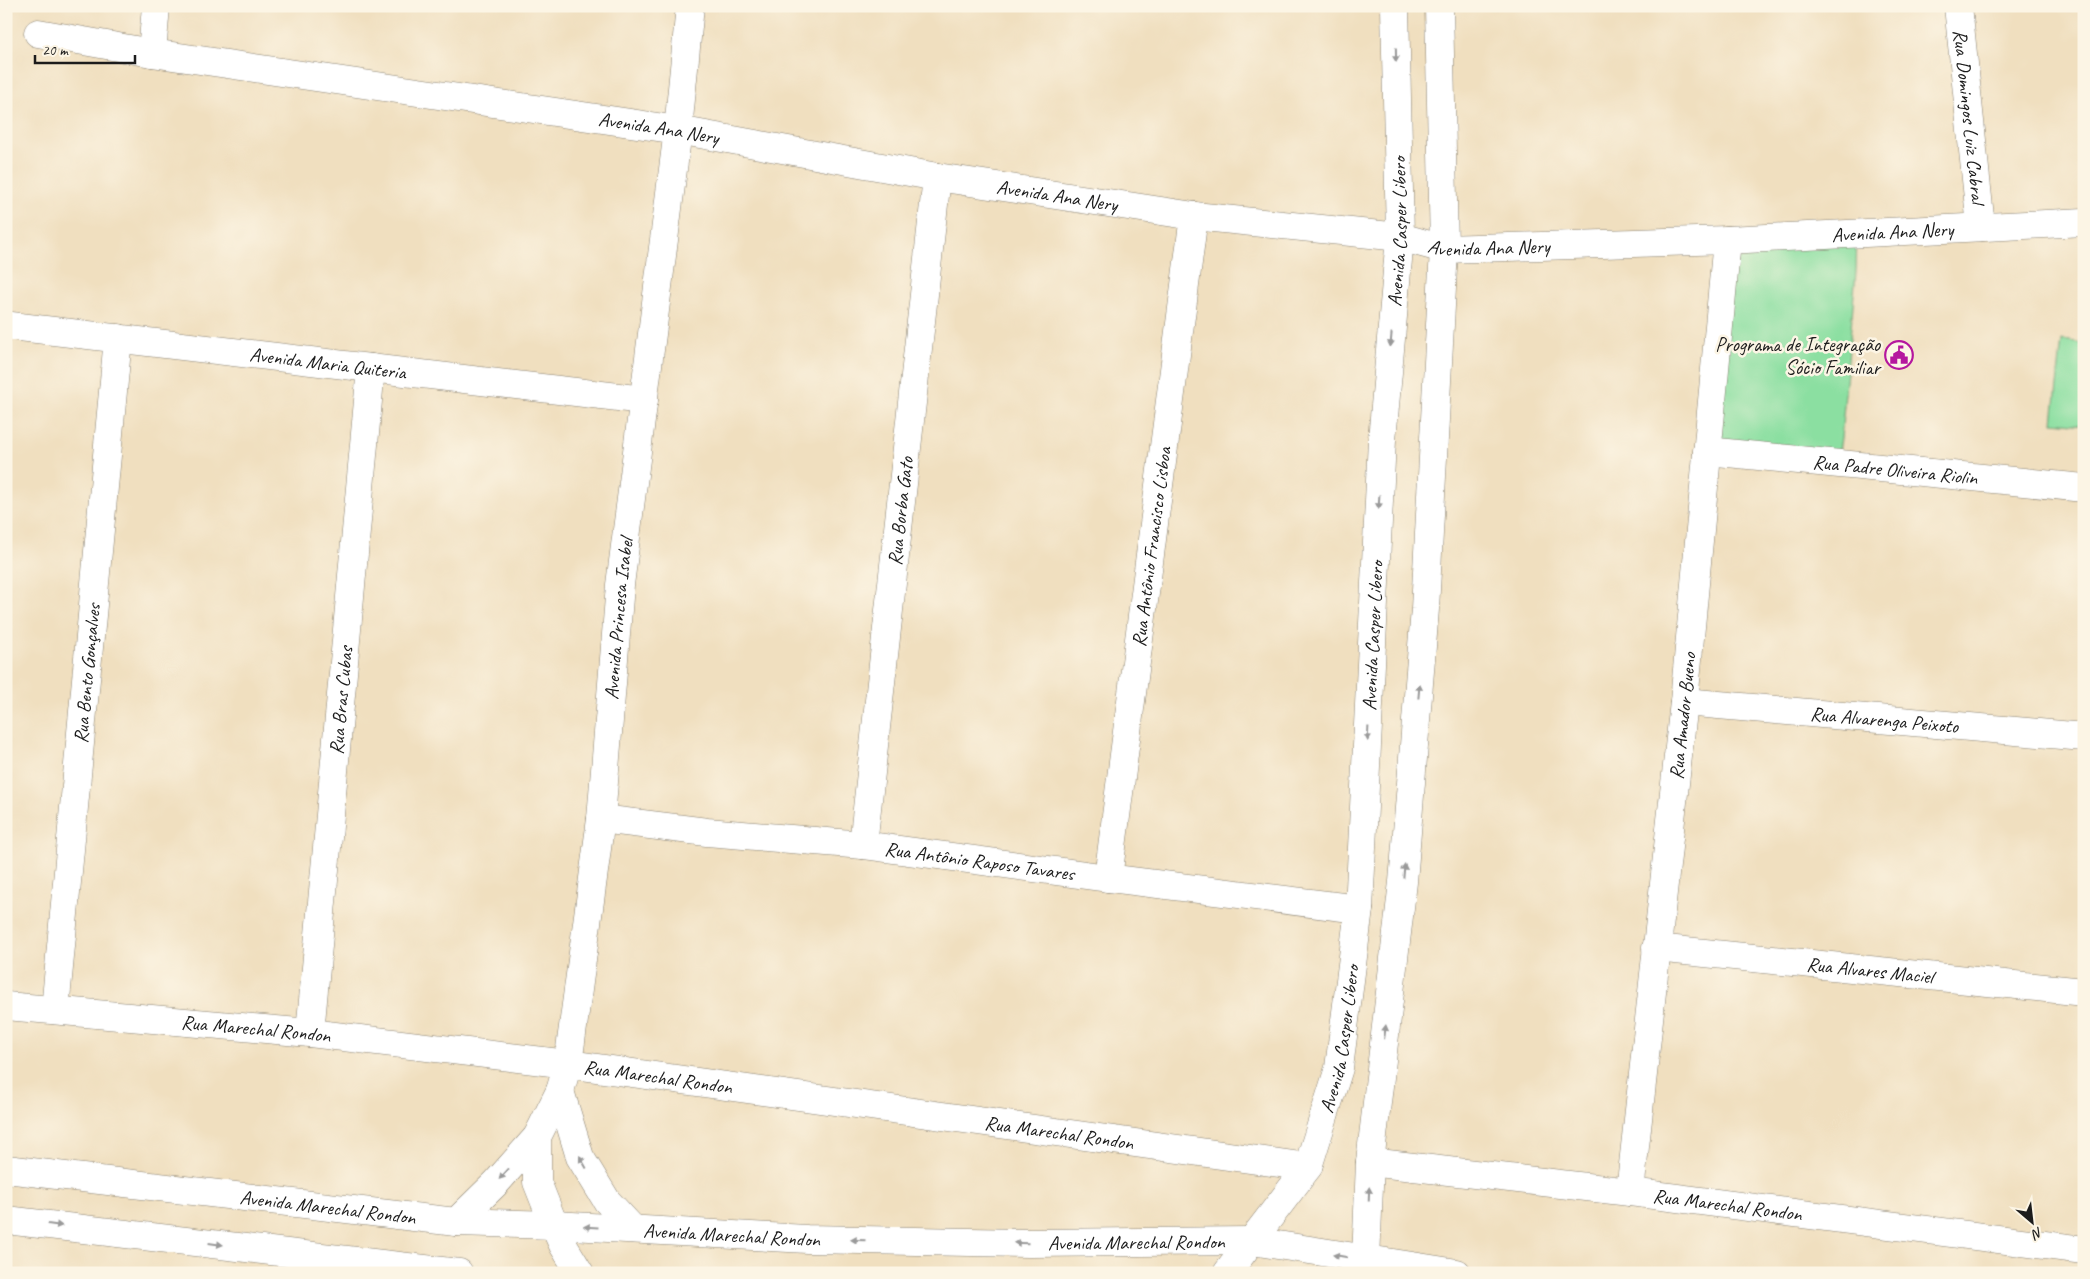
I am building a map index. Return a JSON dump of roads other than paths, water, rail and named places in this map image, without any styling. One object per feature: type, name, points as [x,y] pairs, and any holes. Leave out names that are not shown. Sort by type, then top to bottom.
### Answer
[{"type":"street","points":[[152,53],[156,6]]},
{"type":"street","name":"Avenida Princesa Isabel","points":[[580,1273],[563,1245],[538,1182],[537,1138],[560,1091],[568,1064],[601,819],[620,585],[678,130],[690,6]]},
{"type":"street","name":"Avenida Casper Libero","points":[[1227,1273],[1308,1167],[1339,1068],[1359,909],[1382,440],[1400,237],[1395,6]]},
{"type":"street","name":"Avenida Casper Libero","points":[[1366,1260],[1370,1162],[1404,882],[1425,608],[1444,249],[1439,6]]},
{"type":"street","name":"Rua Domingos Luiz Cabral","points":[[1958,6],[1981,227]]},
{"type":"street","name":"Avenida Ana Nery","points":[[38,33],[152,53],[678,130],[937,177],[1194,216],[1400,237],[1444,249],[1727,240],[2084,222]]},
{"type":"street","name":"Rua Borba Gato","points":[[863,845],[937,177]]},
{"type":"street","name":"Rua Antônio Francisco Lisboa","points":[[1108,878],[1194,216]]},
{"type":"street","name":"Rua Amador Bueno","points":[[1630,1192],[1684,702],[1727,240]]},
{"type":"street","name":"Avenida Maria Quiteria","points":[[11,326],[644,400]]},
{"type":"street","name":"Rua Bento Gonçalves","points":[[55,1010],[118,338]]},
{"type":"street","name":"Rua Bras Cubas","points":[[310,1033],[371,368]]},
{"type":"street","name":"Rua Padre Oliveira Riolin","points":[[1707,451],[2084,488]]},
{"type":"street","name":"Rua Alvarenga Peixoto","points":[[1684,702],[2084,737]]},
{"type":"street","name":"Rua Antônio Raposo Tavares","points":[[601,819],[707,832],[863,845],[1359,909]]},
{"type":"street","name":"Rua Alvares Maciel","points":[[1656,948],[2084,992]]},
{"type":"street","name":"Rua Marechal Rondon","points":[[6,1006],[310,1033],[568,1064],[1308,1167]]},
{"type":"street","points":[[560,1091],[580,1157],[607,1201],[633,1229]]},
{"type":"street","points":[[456,1222],[496,1183],[537,1138]]},
{"type":"street","name":"Rua Marechal Rondon","points":[[1370,1162],[1630,1192],[2084,1250]]},
{"type":"street","name":"Avenida Marechal Rondon","points":[[6,1169],[456,1222],[554,1224],[807,1239],[1030,1243],[1252,1241],[1457,1273]]},
{"type":"street","points":[[6,1220],[458,1273]]},
{"type":"place","name":"Programa de Integração Sócio Familiar","points":[[1899,355]]}]
